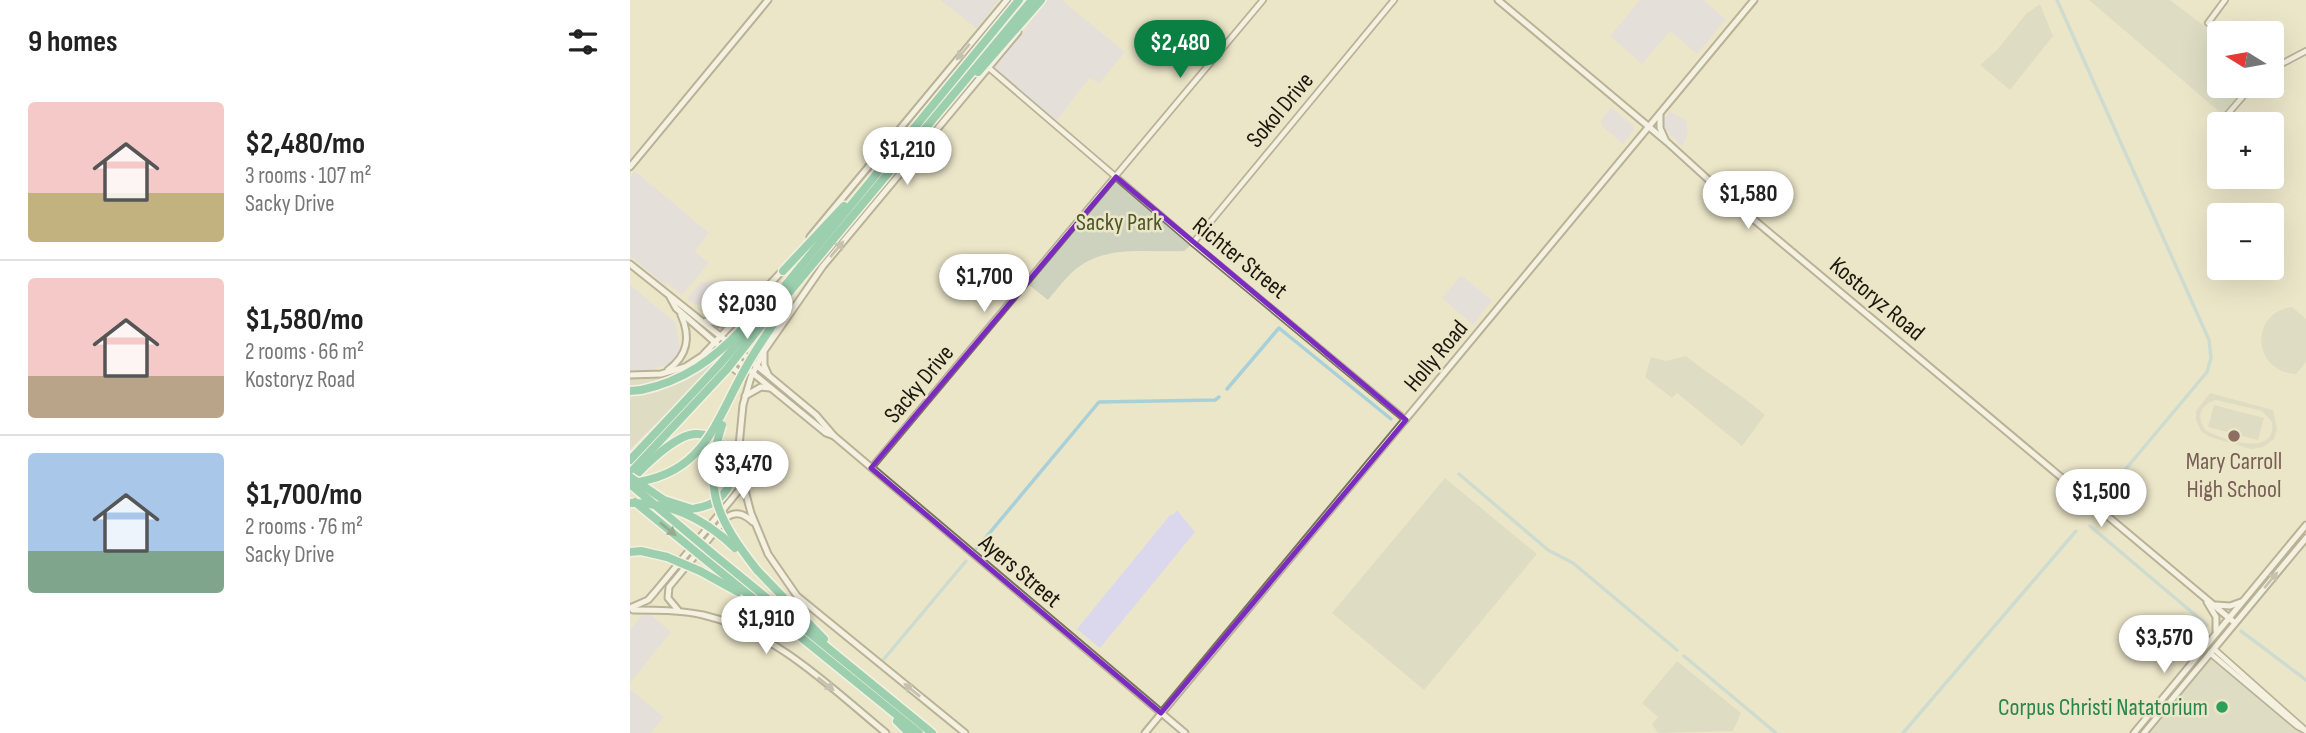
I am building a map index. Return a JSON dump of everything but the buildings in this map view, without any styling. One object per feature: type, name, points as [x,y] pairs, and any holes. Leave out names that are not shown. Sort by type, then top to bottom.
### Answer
[{"type":"highway","points":[[630,480],[783,287],[1019,0]]},
{"type":"highway","points":[[630,391],[659,386],[696,369],[748,332],[803,276],[1032,0]]},
{"type":"highway","points":[[960,88],[984,66],[1042,0]]},
{"type":"highway","points":[[783,271],[894,153]]},
{"type":"highway","points":[[630,480],[646,482],[674,471],[691,458],[713,434],[745,368],[803,276]]},
{"type":"highway","points":[[630,460],[723,366]]},
{"type":"highway","points":[[734,390],[716,444],[713,464],[714,489],[719,513],[732,538],[757,570]]},
{"type":"highway","points":[[630,453],[666,423]]},
{"type":"highway","points":[[695,434],[715,439],[723,446],[733,466],[732,478],[724,496],[706,507],[692,509],[664,500],[630,480],[677,441],[695,434]]},
{"type":"highway","points":[[630,480],[710,557],[813,648]]},
{"type":"highway","points":[[630,500],[671,508],[712,528],[851,666]]},
{"type":"highway","points":[[630,500],[710,557],[851,666],[932,733]]},
{"type":"highway","points":[[630,552],[641,551],[667,557],[734,589],[919,733]]},
{"type":"highway","points":[[873,696],[909,733]]},
{"type":"highway","points":[[909,713],[941,733]]},
{"type":"main road","points":[[630,167],[768,0]]},
{"type":"main road","points":[[630,376],[661,374],[685,367],[706,352],[783,271],[1007,0]]},
{"type":"main road","points":[[630,609],[648,600],[740,489],[739,436],[745,396],[752,373],[764,351],[823,266],[989,68],[1042,0]]},
{"type":"main road","name":"Kostoryz Road","points":[[1498,0],[1667,142],[1734,203],[2235,623]]},
{"type":"main road","name":"Holly Road","points":[[1144,733],[1754,0]]},
{"type":"main road","points":[[1661,113],[1659,125],[1667,142]]},
{"type":"main road","name":"Ayers Street","points":[[630,264],[804,405],[834,436],[1185,733]]},
{"type":"main road","name":"Ayers Street","points":[[670,298],[680,312],[715,342],[826,433],[834,436]]},
{"type":"main road","points":[[661,374],[676,364],[686,349],[687,334],[680,312]]},
{"type":"main road","points":[[699,318],[715,324],[736,319]]},
{"type":"main road","points":[[731,325],[732,335],[751,351],[756,354],[764,351]]},
{"type":"main road","points":[[764,351],[764,365],[769,376]]},
{"type":"main road","points":[[706,352],[712,352],[745,378],[747,387]]},
{"type":"main road","points":[[745,396],[761,387],[771,388]]},
{"type":"main road","points":[[802,414],[804,405]]},
{"type":"main road","points":[[741,475],[746,500],[768,554],[797,596],[965,733]]},
{"type":"main road","points":[[680,611],[668,598],[669,587],[727,517],[741,513],[755,524]]},
{"type":"main road","points":[[2134,733],[2306,525]]},
{"type":"main road","points":[[2144,733],[2306,538]]},
{"type":"main road","points":[[2204,596],[2216,617],[2215,635]]},
{"type":"main road","points":[[2214,605],[2230,606],[2244,600]]},
{"type":"main road","points":[[630,609],[680,611],[726,622],[766,640],[790,654],[886,733]]},
{"type":"street","name":"Sacky Drive","points":[[872,468],[1263,0]]},
{"type":"street","name":"Sokol Drive","points":[[1193,243],[1394,0]]},
{"type":"street","points":[[2209,21],[2225,0]]},
{"type":"street","points":[[2284,63],[2306,51]]},
{"type":"street","name":"Richter Street","points":[[989,68],[1193,243],[1406,420]]},
{"type":"street","points":[[2229,112],[2242,98]]},
{"type":"street","points":[[2212,651],[2297,726],[2305,730]]},
{"type":"highlighted area","points":[[1116,177],[1406,420],[1161,713],[871,468]]},
{"type":"shaded area","points":[[940,0],[999,0],[977,29]]},
{"type":"shaded area","points":[[1048,0],[1062,0],[1125,52],[1099,84],[1090,78],[1056,121],[994,68]]},
{"type":"shaded area","points":[[1640,0],[1703,0],[1726,19],[1697,54],[1670,31],[1642,64],[1610,36]]},
{"type":"shaded area","points":[[1611,107],[1633,125],[1634,130],[1623,144],[1602,126],[1601,121]]},
{"type":"shaded area","points":[[1670,111],[1686,121],[1688,135],[1682,146],[1663,128],[1664,119]]},
{"type":"shaded area","points":[[635,171],[709,233],[695,251],[709,263],[682,295],[667,283],[665,285],[630,256],[630,177]]},
{"type":"shaded area","points":[[1461,275],[1492,300],[1473,325],[1442,298]]},
{"type":"shaded area","points":[[735,280],[742,286],[742,302],[695,305],[687,299],[701,282]]},
{"type":"shaded area","points":[[630,285],[676,323],[680,351],[669,364],[651,370],[630,370]]},
{"type":"shaded area","points":[[1177,510],[1195,532],[1100,648],[1077,629]]},
{"type":"shaded area","points":[[642,615],[651,615],[671,632],[630,683],[630,630]]},
{"type":"shaded area","points":[[630,689],[664,717],[651,733],[630,733]]},
{"type":"green space","points":[[2089,0],[2170,0],[2207,28],[2207,98],[2236,98],[2224,112],[2220,112]]},
{"type":"green space","points":[[2040,4],[2053,36],[2010,90],[1980,65],[1997,50],[2026,14]]},
{"type":"green space","name":"Sacky Park","points":[[1116,181],[1190,246],[1184,251],[1129,251],[1089,260],[1065,279],[1048,300],[1029,285]]},
{"type":"green space","points":[[2292,307],[2306,319],[2306,362],[2296,374],[2281,371],[2271,363],[2261,342],[2268,319],[2278,311]]},
{"type":"green space","points":[[707,355],[716,362],[630,449],[630,378],[670,373]]},
{"type":"green space","points":[[1686,356],[1765,415],[1742,446],[1677,393],[1672,398],[1645,377],[1651,357],[1666,361]]},
{"type":"green space","points":[[2210,393],[2273,410],[2277,429],[2274,439],[2263,447],[2251,449],[2210,437],[2201,431],[2196,420],[2196,411]],"holes":[[[2216,400],[2262,411],[2272,422],[2271,433],[2266,440],[2258,443],[2236,442],[2215,435],[2207,431],[2200,417],[2203,408]]]},
{"type":"green space","points":[[2214,405],[2264,418],[2258,440],[2208,427]]},
{"type":"green space","points":[[1445,478],[1537,554],[1424,690],[1332,613]]},
{"type":"green space","points":[[2212,658],[2301,733],[2150,733]]},
{"type":"green space","points":[[1677,661],[1741,713],[1733,731],[1658,733],[1652,724],[1658,717],[1642,703]]},
{"type":"waterway","points":[[2057,0],[2209,340],[2211,358],[2207,372],[2104,495]]},
{"type":"waterway","points":[[1227,389],[1279,328],[1391,419]]},
{"type":"waterway","points":[[977,548],[1099,402],[1215,400],[1219,397]]},
{"type":"waterway","points":[[1459,474],[1548,550],[1573,563],[1677,650]]},
{"type":"waterway","points":[[2090,526],[2207,625]]},
{"type":"waterway","points":[[1903,733],[2076,531]]},
{"type":"waterway","points":[[884,659],[966,561]]},
{"type":"waterway","points":[[2241,631],[2306,680]]},
{"type":"waterway","points":[[1684,656],[1776,733]]},
{"type":"place","name":"Mary Carroll High School","points":[[2234,436]]},
{"type":"place","name":"Corpus Christi Natatorium","points":[[2222,707]]}]
